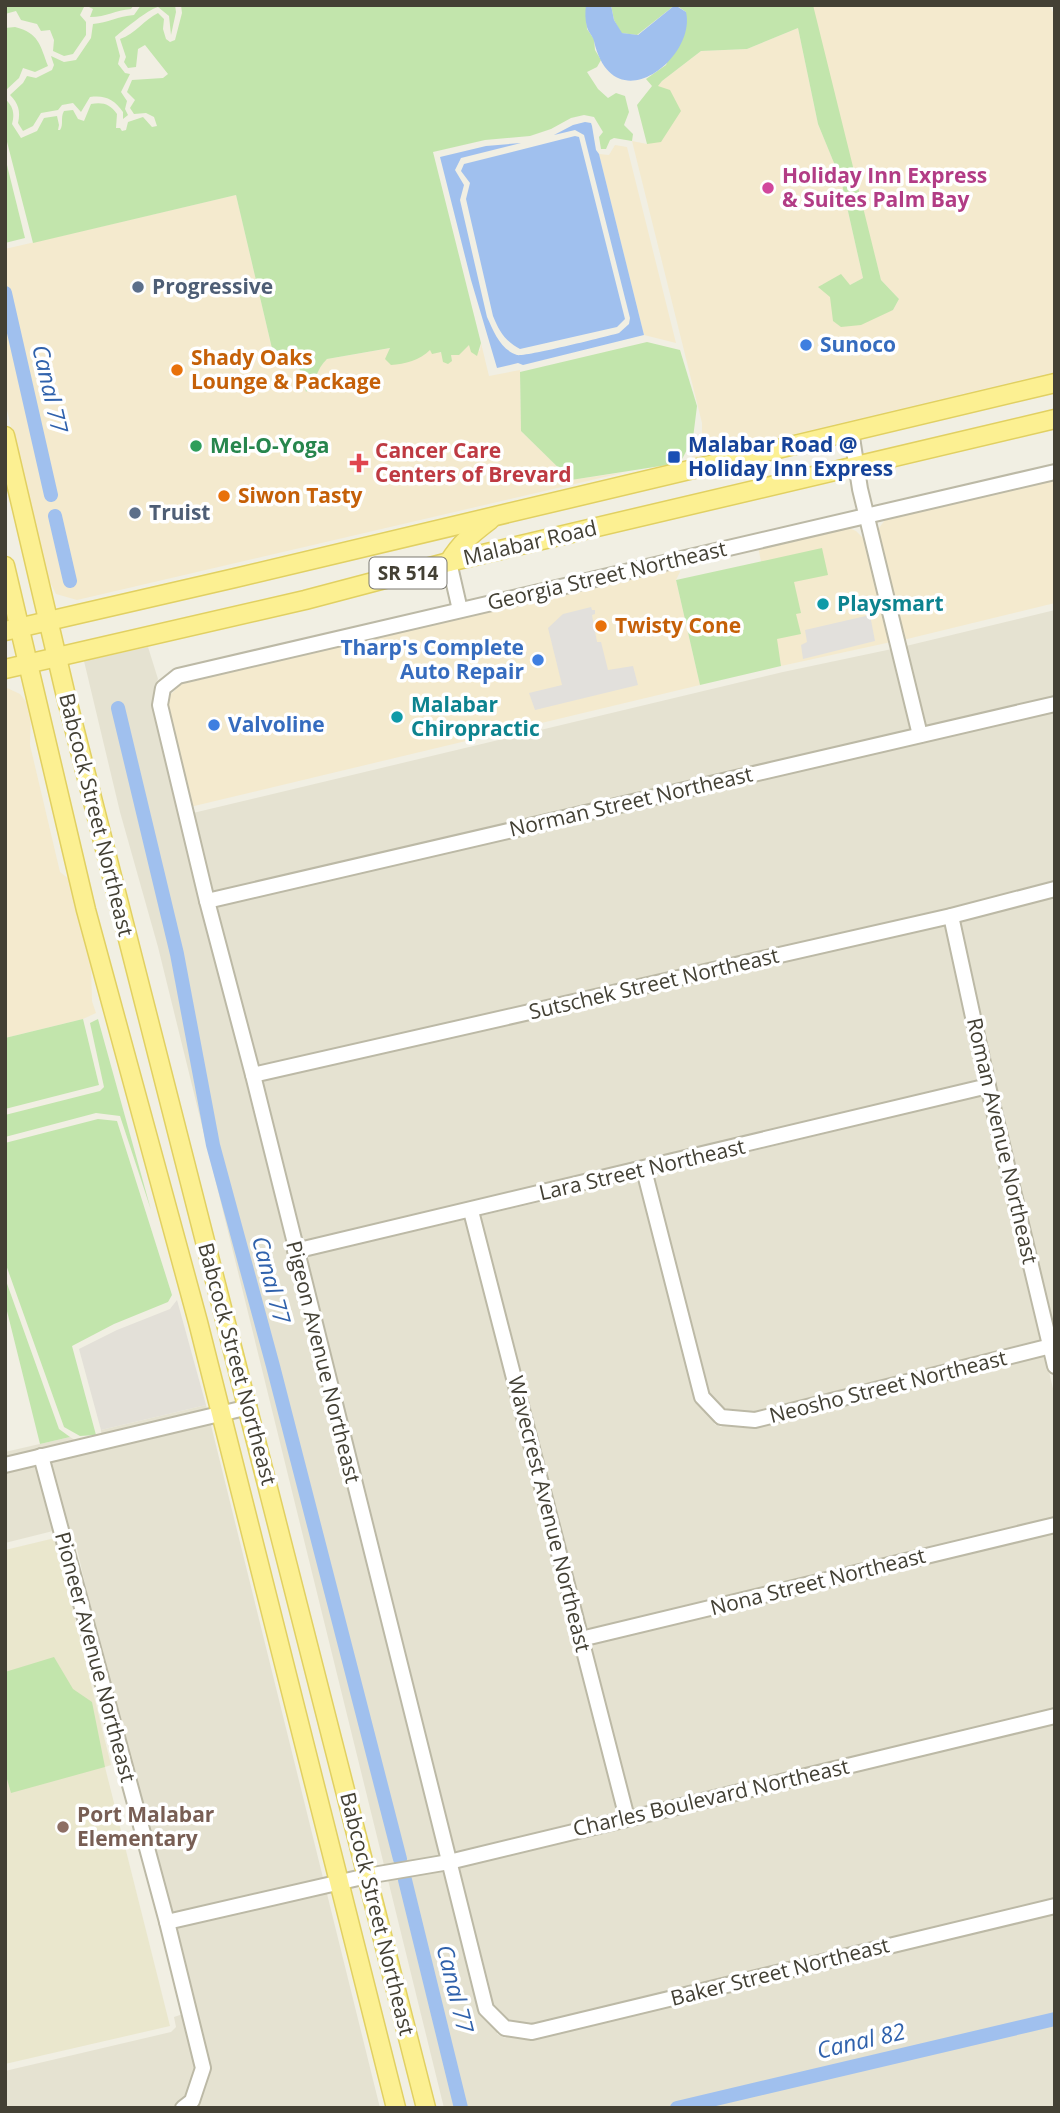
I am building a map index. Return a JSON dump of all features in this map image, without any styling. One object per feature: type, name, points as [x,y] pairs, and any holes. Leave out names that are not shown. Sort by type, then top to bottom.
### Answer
[{"type":"main road","name":"Malabar Road","points":[[12,629],[1055,383]]},
{"type":"main road","name":"Malabar Road","points":[[5,669],[305,600],[449,562],[1055,419]]},
{"type":"main road","name":"Babcock Street Northeast","points":[[5,436],[56,657],[426,2108]]},
{"type":"main road","points":[[449,562],[467,537],[496,516]]},
{"type":"main road","name":"Babcock Street Northeast","points":[[5,566],[12,629],[28,664],[86,910],[222,1414],[396,2108]]},
{"type":"main road","points":[[139,1101],[149,1101],[176,1131]]},
{"type":"street","points":[[851,431],[867,516],[920,735]]},
{"type":"street","name":"Georgia Street Northeast","points":[[163,688],[178,676],[1055,472]]},
{"type":"street","points":[[449,562],[460,610]]},
{"type":"street","name":"Pigeon Avenue Northeast","points":[[163,688],[160,705],[207,901],[253,1075],[486,2009],[505,2028]]},
{"type":"street","name":"Norman Street Northeast","points":[[207,901],[1055,704]]},
{"type":"street","name":"Sutschek Street Northeast","points":[[253,1075],[951,916],[1055,889]]},
{"type":"street","name":"Roman Avenue Northeast","points":[[951,916],[988,1086],[1053,1346],[1055,1366]]},
{"type":"street","name":"Lara Street Northeast","points":[[295,1251],[988,1086]]},
{"type":"street","name":"Neosho Street Northeast","points":[[644,1170],[702,1397],[721,1417],[755,1420],[1053,1346]]},
{"type":"street","name":"Wavecrest Avenue Northeast","points":[[471,1211],[627,1818]]},
{"type":"street","points":[[5,1465],[249,1407]]},
{"type":"street","name":"Pioneer Avenue Northeast","points":[[41,1457],[167,1922],[203,2068],[188,2104]]},
{"type":"street","name":"Nona Street Northeast","points":[[581,1639],[1055,1524]]},
{"type":"street","name":"Charles Boulevard Northeast","points":[[167,1922],[367,1876],[449,1862],[1055,1716]]},
{"type":"street","name":"Baker Street Northeast","points":[[505,2028],[532,2032],[1055,1906]]},
{"type":"shaded area","points":[[809,5],[1049,5],[1055,16],[1055,372],[690,459],[702,446],[702,423],[632,141],[647,144],[657,86],[701,51],[747,49],[798,28],[818,124],[841,180],[863,278],[850,285],[821,284],[886,312],[893,310],[899,299],[881,280]]},
{"type":"shaded area","points":[[615,145],[627,147],[676,343],[644,335],[599,154],[609,155]]},
{"type":"shaded area","points":[[236,195],[274,357],[295,353],[306,392],[312,387],[320,366],[327,359],[391,348],[430,350],[451,355],[470,344],[472,348],[480,351],[481,343],[489,376],[520,370],[521,431],[571,480],[626,472],[77,600],[56,594],[48,578],[5,402],[5,249]]},
{"type":"shaded area","points":[[1055,478],[1055,603],[903,640],[878,534],[885,520],[898,513]]},
{"type":"shaded area","points":[[847,527],[864,539],[891,642],[781,666],[758,546]]},
{"type":"shaded area","points":[[679,566],[680,572],[676,580],[700,685],[190,807],[166,706],[170,695],[181,684]]},
{"type":"shaded area","points":[[591,607],[595,610],[592,615],[597,642],[601,642],[608,670],[633,666],[638,685],[535,710],[529,693],[562,685],[548,628],[563,614]]},
{"type":"shaded area","points":[[1055,610],[1055,696],[925,726],[906,646]]},
{"type":"shaded area","points":[[870,615],[875,641],[803,659],[801,645],[807,642],[805,630]]},
{"type":"shaded area","points":[[148,647],[158,679],[154,687],[156,690],[153,706],[202,910],[441,1856],[384,1865],[158,947],[120,812],[84,661]]},
{"type":"shaded area","points":[[892,649],[912,729],[212,892],[193,813],[783,672]]},
{"type":"shaded area","points":[[5,687],[20,694],[31,711],[30,745],[60,872],[70,880],[91,965],[92,1001],[96,1013],[83,1019],[5,1038]]},
{"type":"shaded area","points":[[1055,712],[1055,881],[949,909],[258,1066],[215,907]]},
{"type":"shaded area","points":[[1055,897],[1055,1336],[959,921]]},
{"type":"shaded area","points":[[946,925],[980,1080],[300,1243],[261,1081]]},
{"type":"shaded area","points":[[983,1095],[1042,1341],[754,1412],[724,1410],[708,1393],[652,1176]]},
{"type":"shaded area","points":[[639,1179],[695,1399],[714,1420],[714,1424],[721,1427],[757,1427],[1045,1355],[1055,1397],[1055,1517],[586,1630],[480,1216]]},
{"type":"shaded area","points":[[467,1219],[619,1812],[454,1853],[304,1257]]},
{"type":"shaded area","points":[[177,1300],[206,1405],[101,1430],[79,1349],[117,1330],[170,1309]]},
{"type":"shaded area","points":[[206,1405],[380,2108],[5,2108],[5,2071],[171,2032],[176,2027],[174,2017],[183,2014],[75,1540],[62,1542],[53,1531],[5,1543],[5,1452],[70,1437],[80,1443],[102,1438],[101,1430]]},
{"type":"shaded area","points":[[1055,1533],[1055,1708],[632,1809],[590,1645]]},
{"type":"shaded area","name":"Port Malabar Elementary","points":[[55,1538],[111,1765],[105,1767],[170,2026],[5,2064],[5,1550]]},
{"type":"shaded area","points":[[1055,1724],[1055,1898],[532,2025],[507,2020],[492,2005],[458,1868]]},
{"type":"shaded area","points":[[444,1870],[479,2011],[498,2030],[497,2034],[505,2038],[508,2036],[534,2040],[1055,1914],[1055,2108],[444,2108],[388,1880]]},
{"type":"green space","points":[[5,5],[85,5],[80,15],[86,22],[86,35],[73,54],[64,56],[53,51],[54,40],[50,30],[41,31],[37,24],[21,20],[16,11],[5,14]]},
{"type":"green space","points":[[85,5],[134,5],[131,9],[90,17],[93,9]]},
{"type":"green space","points":[[141,5],[175,5],[176,12],[171,35],[169,16],[158,7],[115,37],[120,56],[118,64],[125,73],[130,74],[121,92],[127,101],[125,109],[128,115],[123,119],[123,112],[109,99],[90,97],[81,112],[73,103],[62,105],[58,110],[41,113],[33,126],[23,131],[18,123],[18,107],[10,95],[27,76],[36,78],[52,70],[54,65],[51,56],[64,62],[76,60],[91,38],[93,24],[134,15]]},
{"type":"green space","points":[[181,5],[586,5],[587,29],[594,39],[595,50],[601,60],[597,67],[587,72],[598,89],[608,98],[616,93],[625,96],[629,112],[624,125],[633,134],[632,141],[614,138],[606,149],[601,149],[599,137],[603,132],[594,117],[584,115],[530,136],[485,140],[433,152],[481,343],[477,356],[471,352],[469,345],[459,355],[451,355],[452,361],[448,364],[443,362],[441,352],[432,354],[430,350],[412,361],[391,365],[385,359],[390,348],[327,359],[306,392],[295,353],[274,357],[236,195],[33,243],[5,134],[5,99],[13,110],[12,124],[21,138],[37,131],[44,118],[57,116],[60,130],[64,111],[73,110],[78,119],[84,121],[91,104],[95,103],[106,104],[112,108],[117,114],[116,128],[122,131],[126,130],[128,122],[143,117],[152,127],[157,126],[154,117],[146,113],[134,114],[130,108],[135,100],[127,92],[132,80],[163,78],[168,74],[145,45],[138,49],[136,67],[128,68],[124,62],[126,57],[120,39],[158,13],[164,19],[166,39],[170,42],[175,40],[182,13]]},
{"type":"green space","points":[[611,5],[675,5],[637,35],[621,33],[614,20]]},
{"type":"green space","points":[[676,5],[813,5],[881,280],[899,299],[893,310],[861,325],[841,327],[833,321],[830,297],[818,287],[841,274],[850,285],[863,278],[841,180],[818,124],[798,28],[747,49],[701,51],[658,86],[670,90],[681,111],[661,142],[647,144],[637,105],[652,86],[646,79],[666,65],[686,12]]},
{"type":"green space","points":[[15,27],[34,36],[48,66],[35,72],[23,68],[19,78],[6,90],[5,28]]},
{"type":"green space","points":[[5,157],[25,238],[5,243]]},
{"type":"green space","points":[[647,342],[680,350],[697,406],[693,438],[680,463],[571,480],[521,431],[520,372]]},
{"type":"green space","points":[[822,548],[828,575],[794,582],[801,613],[796,614],[801,634],[777,639],[781,666],[700,685],[676,580]]},
{"type":"green space","points":[[83,1019],[99,1085],[5,1109],[5,1038]]},
{"type":"green space","points":[[98,1019],[151,1210],[120,1116],[96,1113],[5,1137],[5,1115],[100,1091],[104,1087],[90,1023]]},
{"type":"green space","points":[[98,1119],[117,1121],[172,1295],[168,1302],[114,1324],[72,1346],[96,1435],[80,1436],[64,1427],[5,1262],[5,1143]]},
{"type":"green space","points":[[5,1278],[59,1429],[70,1437],[40,1444],[5,1303]]},
{"type":"green space","points":[[54,1657],[73,1689],[92,1702],[105,1767],[11,1793],[5,1772],[5,1672]]},
{"type":"water","points":[[586,5],[611,5],[614,20],[622,33],[638,35],[675,5],[686,12],[686,30],[679,48],[667,63],[651,75],[634,80],[618,78],[604,65],[588,29]]},
{"type":"water","points":[[585,122],[591,123],[592,126],[644,335],[523,365],[518,363],[497,368],[471,280],[440,157],[486,146],[521,143],[461,158],[455,170],[464,185],[460,200],[487,317],[502,344],[517,355],[582,342],[619,333],[629,324],[630,318],[584,135],[575,130],[554,135]]},
{"type":"water","points":[[579,137],[625,319],[617,327],[520,349],[503,335],[493,316],[466,199],[470,183],[461,171],[464,164]]},
{"type":"waterway","name":"Canal 77","points":[[5,293],[51,495]]},
{"type":"waterway","name":"Canal 77","points":[[55,516],[70,581]]},
{"type":"waterway","name":"Canal 77","points":[[118,708],[177,954],[213,1145],[400,1859]]},
{"type":"waterway","name":"Canal 77","points":[[405,1880],[461,2108]]},
{"type":"waterway","name":"Canal 82","points":[[677,2108],[1055,2019]]},
{"type":"place","name":"Holiday Inn Express & Suites Palm Bay","points":[[768,188]]},
{"type":"place","name":"Progressive","points":[[138,287]]},
{"type":"place","name":"Sunoco","points":[[806,345]]},
{"type":"place","name":"Shady Oaks Lounge & Package","points":[[177,370]]},
{"type":"place","name":"Mel-O-Yoga","points":[[196,446]]},
{"type":"place","name":"Malabar Road @ Holiday Inn Express","points":[[674,457]]},
{"type":"place","name":"Cancer Care Centers of Brevard","points":[[359,463]]},
{"type":"place","name":"Siwon Tasty","points":[[224,496]]},
{"type":"place","name":"Truist","points":[[135,513]]},
{"type":"place","name":"Playsmart","points":[[823,604]]},
{"type":"place","name":"Twisty Cone","points":[[601,626]]},
{"type":"place","name":"Tharp's Complete Auto Repair","points":[[538,660]]},
{"type":"place","name":"Malabar Chiropractic","points":[[397,717]]},
{"type":"place","name":"Valvoline","points":[[214,725]]},
{"type":"place","name":"Port Malabar Elementary","points":[[63,1827]]}]
